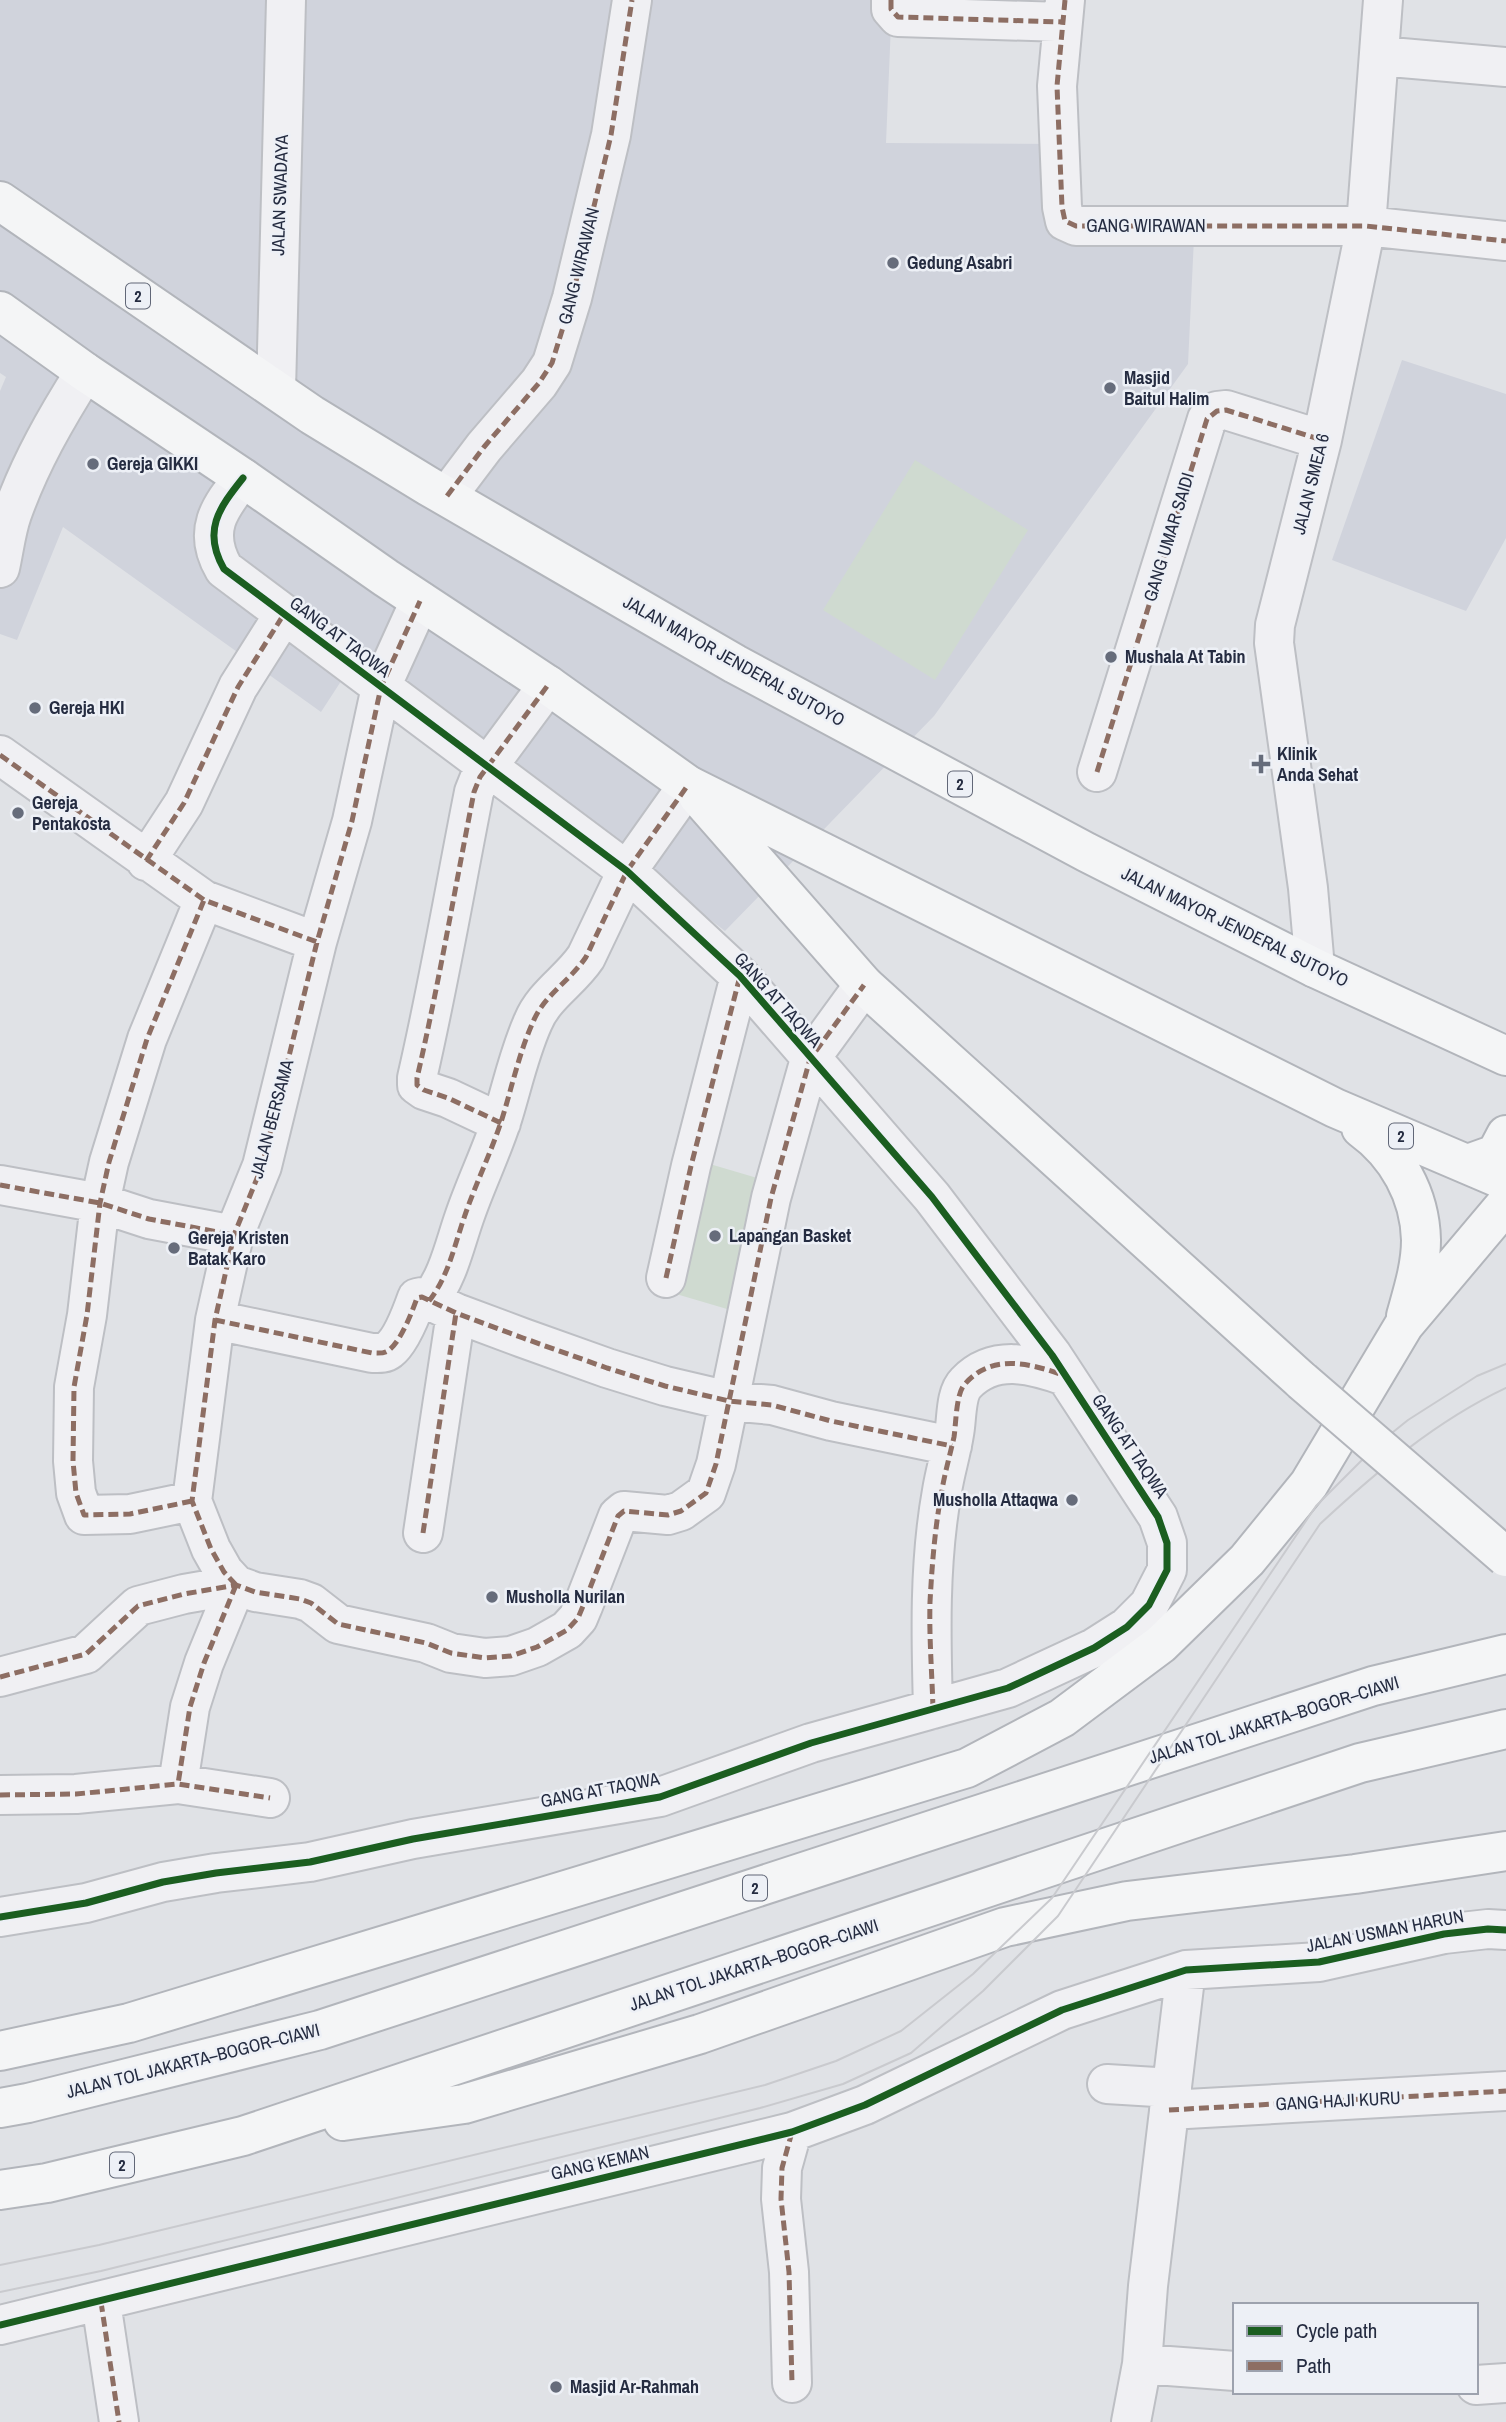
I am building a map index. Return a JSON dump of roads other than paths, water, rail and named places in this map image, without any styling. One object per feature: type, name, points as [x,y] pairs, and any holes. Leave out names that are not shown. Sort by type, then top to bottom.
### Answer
[{"type":"highway","name":"JALAN MAYOR JENDERAL SUTOYO","points":[[0,201],[333,429],[735,664],[1086,852],[1315,968],[1506,1056]]},
{"type":"highway","name":"2","points":[[0,311],[420,601],[548,685],[688,785],[1335,1108],[1506,1181]]},
{"type":"highway","points":[[688,785],[864,985],[1302,1381],[1506,1557]]},
{"type":"highway","points":[[1335,1108],[1374,1137],[1399,1166],[1415,1202],[1421,1240],[1416,1279],[1404,1325]]},
{"type":"highway","points":[[1468,1164],[1496,1154],[1506,1135]]},
{"type":"highway","points":[[0,2051],[130,2023],[967,1768],[1062,1718],[1150,1652],[1247,1559],[1309,1484],[1404,1325],[1506,1204]]},
{"type":"highway","name":"JALAN TOL JAKARTA–BOGOR–CIAWI","points":[[0,2108],[320,2030],[1360,1690],[1506,1654]]},
{"type":"highway","name":"JALAN TOL JAKARTA–BOGOR–CIAWI","points":[[0,2190],[47,2183],[243,2136],[1360,1762],[1506,1729]]},
{"type":"highway","points":[[243,2136],[464,2104],[701,2034],[1005,1927],[1127,1901],[1355,1874],[1506,1851]]},
{"type":"street","name":"JALAN SWADAYA","points":[[276,390],[286,0]]},
{"type":"street","name":"GANG WIRAWAN","points":[[447,496],[484,447],[539,383],[552,363],[572,298],[611,135],[632,0]]},
{"type":"street","points":[[891,0],[891,9],[898,17],[1064,11]]},
{"type":"street","name":"JALAN SMEA 6","points":[[1315,968],[1308,888],[1274,643],[1275,625],[1322,440],[1366,226],[1384,0]]},
{"type":"street","name":"GANG WIRAWAN","points":[[1064,11],[1057,86],[1062,207],[1065,220],[1076,226],[1366,226]]},
{"type":"street","points":[[1379,56],[1506,67]]},
{"type":"street","points":[[1366,226],[1506,241]]},
{"type":"street","points":[[0,568],[11,516],[31,467],[51,426],[85,372]]},
{"type":"street","name":"GANG UMAR SAIDI","points":[[1097,772],[1207,419],[1217,411],[1226,410],[1322,440]]},
{"type":"street","name":"GANG AT TAQWA","points":[[0,1917],[86,1903],[177,1880],[310,1862],[413,1839],[660,1797],[811,1743],[1008,1689],[1094,1648],[1127,1627],[1149,1605],[1167,1570],[1167,1543],[1158,1517],[1052,1355],[932,1197],[740,976],[627,871],[224,569],[217,556],[214,528],[216,517],[222,504],[243,478]]},
{"type":"street","name":"JALAN BERSAMA","points":[[236,1585],[224,1572],[211,1549],[192,1501],[215,1320],[234,1235],[262,1166],[317,942],[352,821],[381,687],[420,601]]},
{"type":"street","points":[[146,861],[184,803],[238,687],[284,614]]},
{"type":"street","points":[[501,1123],[448,1098],[424,1090],[418,1085],[417,1078],[438,988],[447,926],[474,793],[480,777],[548,685]]},
{"type":"street","points":[[0,755],[204,900],[317,942]]},
{"type":"street","points":[[423,1533],[443,1307],[439,1289],[453,1258],[464,1219],[501,1123],[533,1021],[542,1004],[579,968],[627,871],[688,785]]},
{"type":"street","points":[[192,1501],[130,1514],[89,1517],[84,1515],[76,1493],[73,1461],[74,1387],[87,1315],[100,1203],[109,1162],[147,1039],[204,900]]},
{"type":"street","points":[[666,1278],[691,1166],[740,976]]},
{"type":"street","points":[[0,1677],[86,1654],[138,1606],[236,1585],[254,1592],[311,1603],[338,1624],[426,1643],[451,1653],[485,1658],[511,1656],[537,1647],[567,1630],[578,1618],[618,1516],[624,1511],[668,1515],[681,1511],[706,1493],[716,1464],[771,1198],[810,1059],[864,985]]},
{"type":"street","points":[[0,1185],[100,1203],[149,1219],[234,1235]]},
{"type":"street","points":[[215,1320],[372,1353],[383,1353],[391,1349],[409,1320],[417,1298],[422,1297],[607,1368],[665,1386],[729,1401],[772,1405],[831,1421],[952,1446]]},
{"type":"street","points":[[933,1709],[930,1603],[941,1492],[961,1390],[987,1369],[1011,1362],[1034,1365],[1065,1376]]},
{"type":"street","points":[[178,1784],[190,1707],[204,1663],[236,1585]]},
{"type":"street","points":[[0,1794],[76,1794],[178,1784],[270,1798]]},
{"type":"street","name":"JALAN USMAN HARUN","points":[[1186,1970],[1319,1962],[1444,1934],[1488,1929],[1506,1930]]},
{"type":"street","points":[[1131,2422],[1142,2364],[1186,1970]]},
{"type":"street","name":"GANG KEMAN","points":[[0,2325],[792,2132],[865,2105],[1062,2010],[1186,1970]]},
{"type":"street","name":"GANG HAJI KURU","points":[[1107,2084],[1171,2099],[1506,2091]]},
{"type":"street","points":[[792,2132],[782,2168],[781,2199],[789,2272],[792,2383]]},
{"type":"street","points":[[101,2302],[119,2422]]},
{"type":"street","points":[[1142,2364],[1233,2371]]},
{"type":"street","points":[[1478,2385],[1506,2383]]},
{"type":"tram line","points":[[0,2265],[99,2245],[765,2085],[836,2061],[901,2031],[973,1974],[1052,1898],[1316,1506],[1377,1445],[1408,1420],[1477,1376],[1506,1364]]},
{"type":"tram line","points":[[0,2292],[101,2271],[760,2108],[843,2084],[911,2053],[983,1991],[1058,1916],[1320,1524],[1363,1485],[1431,1432],[1506,1388]]},
{"type":"place","name":"Gedung Asabri","points":[[893,263]]},
{"type":"place","name":"Masjid Baitul Halim","points":[[1110,388]]},
{"type":"place","name":"Gereja GIKKI","points":[[93,464]]},
{"type":"place","name":"Mushala At Tabin","points":[[1111,657]]},
{"type":"place","name":"Gereja HKI","points":[[35,708]]},
{"type":"place","name":"Klinik Anda Sehat","points":[[1261,764]]},
{"type":"place","name":"Gereja Pentakosta","points":[[18,813]]},
{"type":"place","name":"Lapangan Basket","points":[[715,1236]]},
{"type":"place","name":"Gereja Kristen Batak Karo","points":[[174,1248]]},
{"type":"place","name":"Musholla Attaqwa","points":[[1072,1500]]},
{"type":"place","name":"Musholla Nurilan","points":[[492,1597]]},
{"type":"place","name":"Masjid Ar-Rahmah","points":[[556,2387]]}]
